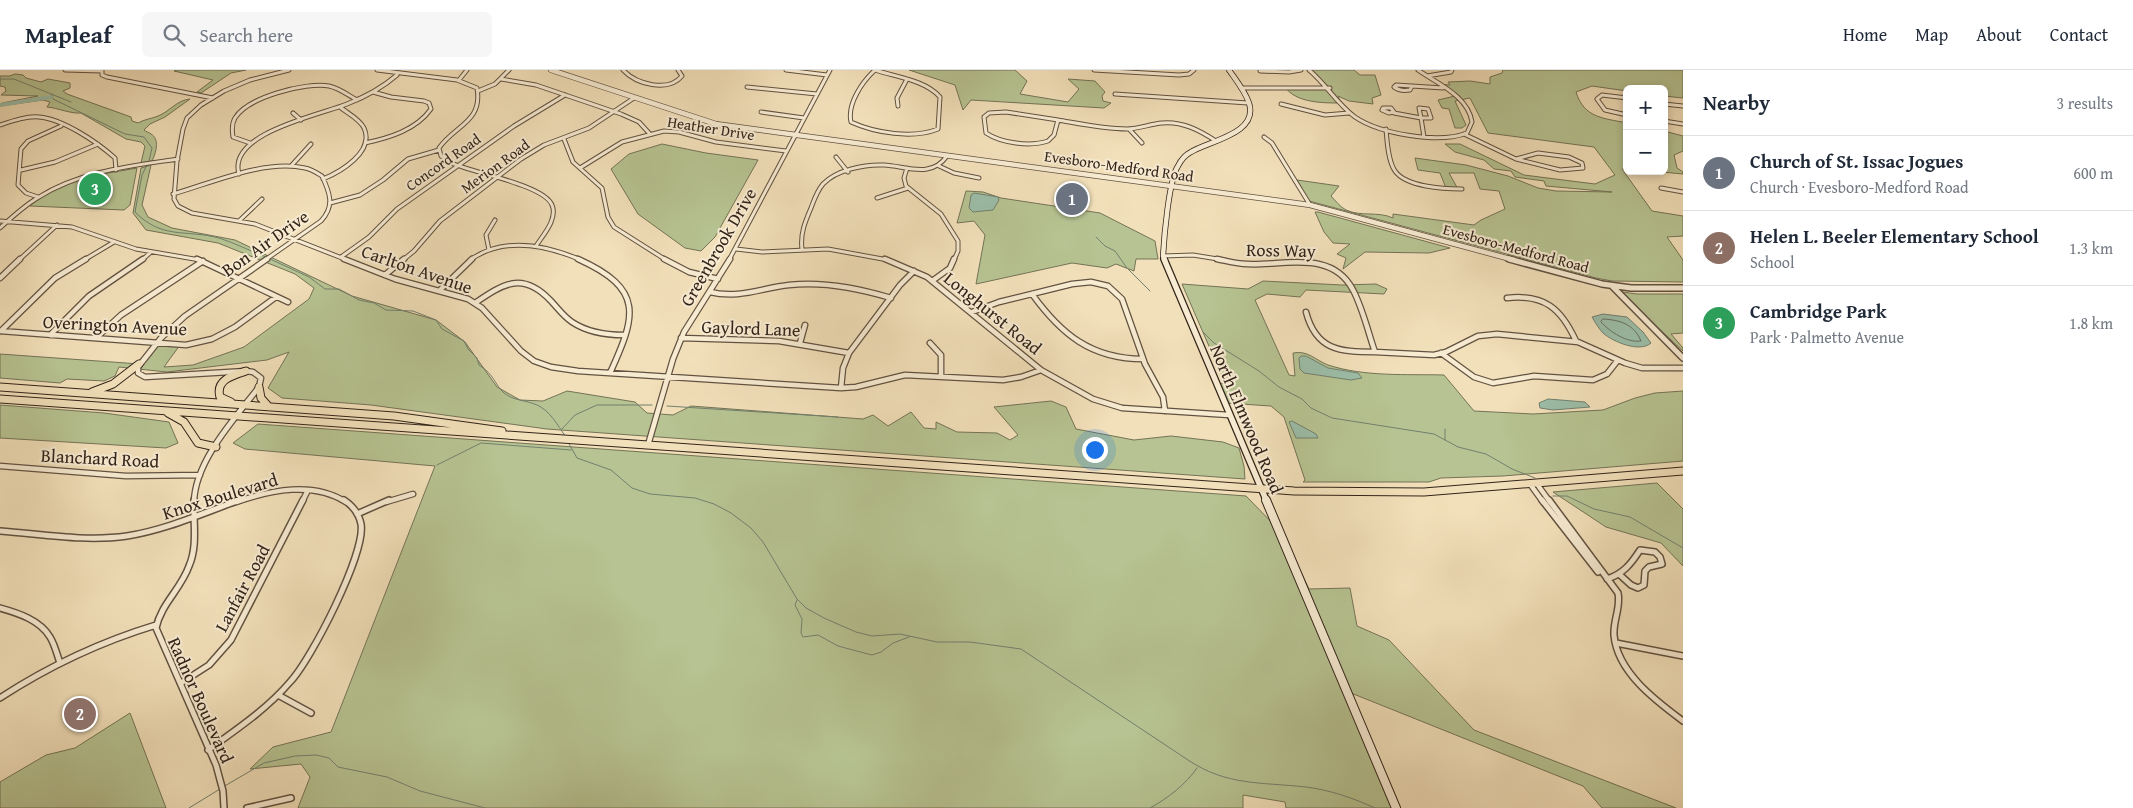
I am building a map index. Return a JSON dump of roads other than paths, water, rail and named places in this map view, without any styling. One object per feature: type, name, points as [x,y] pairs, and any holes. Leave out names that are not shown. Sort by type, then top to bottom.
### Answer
[{"type":"highway","points":[[86,394],[114,384],[139,364]]},
{"type":"highway","points":[[237,404],[220,397],[219,386],[227,378],[246,371]]},
{"type":"highway","points":[[259,386],[261,398],[269,407]]},
{"type":"highway","points":[[0,387],[417,418],[564,439]]},
{"type":"highway","points":[[0,399],[1261,490],[1424,492],[1683,471]]},
{"type":"highway","points":[[162,410],[184,422],[198,443],[216,447]]},
{"type":"main road","points":[[1229,70],[1248,103]]},
{"type":"main road","name":"North Elmwood Road","points":[[1248,103],[1250,113],[1244,125],[1233,134],[1190,152],[1182,158],[1176,168],[1164,232],[1163,256],[1396,808]]},
{"type":"street","points":[[64,70],[102,71],[102,75],[107,78],[214,98]]},
{"type":"street","points":[[289,70],[256,78],[226,90],[194,111],[186,120],[173,194],[265,167],[291,166],[310,169],[323,179],[345,168],[359,153],[365,143],[366,135],[362,126],[340,107]]},
{"type":"street","points":[[330,204],[360,195],[383,180],[408,159],[439,150],[445,139],[469,121],[476,113],[479,100],[478,91],[471,84],[459,80],[397,75],[378,70]]},
{"type":"street","points":[[459,80],[467,70]]},
{"type":"street","points":[[478,91],[492,86],[509,70]]},
{"type":"street","name":"Evesboro-Medford Road","points":[[551,70],[708,122],[1310,205],[1612,286],[1683,288]]},
{"type":"street","points":[[623,70],[625,74],[631,77],[663,85],[674,83],[681,79],[682,74],[678,70]]},
{"type":"street","points":[[786,70],[827,75]]},
{"type":"street","name":"Greenbrook Drive","points":[[648,446],[681,338],[736,249],[830,70]]},
{"type":"street","points":[[875,70],[932,89],[939,95],[939,124],[936,131],[918,134],[865,127],[851,122],[849,117],[858,93],[868,76],[875,70]]},
{"type":"street","points":[[1094,70],[1179,75],[1189,74],[1194,70]]},
{"type":"street","points":[[1260,71],[1289,72],[1301,70]]},
{"type":"street","points":[[1309,70],[1329,86],[1349,112],[1365,122],[1386,129],[1424,137],[1446,138],[1464,134],[1472,126],[1470,114],[1463,103],[1418,70]]},
{"type":"street","points":[[1442,70],[1446,73]]},
{"type":"street","points":[[1427,76],[1446,73],[1452,70]]},
{"type":"street","points":[[239,174],[237,161],[242,150],[250,144],[271,132],[300,120],[357,100],[373,92],[397,75]]},
{"type":"street","points":[[500,79],[528,83],[614,112],[639,122],[649,133]]},
{"type":"street","points":[[898,106],[898,98],[906,81]]},
{"type":"street","points":[[1412,86],[1410,90],[1406,91],[1394,87],[1396,85],[1412,86],[1444,88]]},
{"type":"street","points":[[250,144],[233,137],[233,122],[239,113],[262,99],[285,92],[323,86],[336,89],[357,100]]},
{"type":"street","points":[[1240,87],[1329,86]]},
{"type":"street","points":[[747,87],[816,94]]},
{"type":"street","points":[[365,143],[395,135],[425,117],[431,109],[429,104],[424,101],[387,97],[373,92]]},
{"type":"street","points":[[1115,94],[1248,103]]},
{"type":"street","name":"Concord Road","points":[[341,257],[369,237],[397,209],[514,126],[565,95]]},
{"type":"street","points":[[1623,97],[1606,95],[1599,96],[1597,99],[1598,105],[1606,110],[1623,114]]},
{"type":"street","name":"Merion Road","points":[[385,275],[414,251],[440,221],[536,149],[593,126],[634,98]]},
{"type":"street","points":[[1281,104],[1325,115],[1349,112]]},
{"type":"street","points":[[1668,104],[1683,106]]},
{"type":"street","points":[[293,112],[300,120]]},
{"type":"street","points":[[761,112],[804,118]]},
{"type":"street","points":[[1058,120],[1053,137],[1046,143],[996,138],[987,134],[984,128],[984,117],[989,113],[995,112],[1058,120],[1104,128],[1129,129],[1164,123],[1177,123],[1199,130],[1216,141]]},
{"type":"street","points":[[1394,113],[1420,118],[1424,137]]},
{"type":"street","points":[[1,125],[38,117],[61,126],[98,144],[116,158],[116,170]]},
{"type":"street","points":[[1668,122],[1683,124]]},
{"type":"street","points":[[38,197],[26,193],[19,187],[20,151],[23,145],[61,126]]},
{"type":"street","points":[[1129,129],[1142,142]]},
{"type":"street","points":[[1386,129],[1393,166],[1399,175],[1420,184],[1462,189]]},
{"type":"street","name":"Heather Drive","points":[[580,168],[618,144],[649,133],[672,131],[716,142],[786,151]]},
{"type":"street","points":[[1464,134],[1516,159],[1535,165],[1568,170],[1580,170],[1584,166],[1573,158],[1543,153],[1531,154],[1516,159]]},
{"type":"street","points":[[1264,137],[1272,143],[1310,205]]},
{"type":"street","points":[[564,139],[570,157],[602,188],[608,217],[618,230],[680,268],[718,279]]},
{"type":"street","points":[[20,170],[51,163],[98,144]]},
{"type":"street","points":[[291,166],[312,144]]},
{"type":"street","points":[[439,150],[444,158],[459,165],[540,192],[551,201],[551,221],[536,246]]},
{"type":"street","points":[[802,249],[802,227],[820,189],[831,178],[879,165],[929,169],[939,166],[947,156]]},
{"type":"street","points":[[836,158],[848,172]]},
{"type":"street","points":[[0,228],[38,197],[71,181],[116,170],[178,159]]},
{"type":"street","points":[[939,166],[954,173],[979,178]]},
{"type":"street","points":[[907,168],[904,178],[908,188],[939,211],[958,241],[958,251],[950,268],[932,281]]},
{"type":"street","name":"Bon Air Drive","points":[[139,364],[157,343],[185,316],[321,221],[328,212],[330,204],[329,188],[323,179]]},
{"type":"street","points":[[877,198],[908,188]]},
{"type":"street","points":[[1661,188],[1683,192]]},
{"type":"street","name":"Carlton Avenue","points":[[173,194],[176,203],[186,211],[240,220],[295,239],[385,275],[440,290],[475,303],[525,355],[534,361],[558,369],[841,388],[864,386],[905,375],[1003,380],[1021,377],[1042,370]]},
{"type":"street","points":[[240,220],[262,199]]},
{"type":"street","points":[[489,250],[486,236],[495,220]]},
{"type":"street","points":[[0,221],[58,225],[86,230],[131,248],[203,261],[288,302]]},
{"type":"street","points":[[0,278],[58,225]]},
{"type":"street","points":[[0,331],[55,278],[114,242]]},
{"type":"street","points":[[440,290],[469,261],[489,250],[516,245],[536,246],[555,249],[574,256],[614,281],[624,293],[630,307],[630,318],[610,373]]},
{"type":"street","name":"Longhurst Road","points":[[736,249],[762,252],[802,249],[840,250],[871,255],[914,271],[932,281],[1042,370],[1086,396],[1107,404],[1129,408],[1229,415]]},
{"type":"street","points":[[50,335],[89,296],[134,267],[151,252]]},
{"type":"street","name":"Ross Way","points":[[1163,256],[1192,255],[1242,264],[1307,261],[1326,266],[1342,276],[1353,290],[1375,352]]},
{"type":"street","points":[[96,338],[121,315],[203,261]]},
{"type":"street","points":[[841,388],[843,368],[849,353],[914,271]]},
{"type":"street","points":[[475,303],[504,285],[519,282],[528,283],[539,289],[570,320],[579,326],[603,333],[624,335]]},
{"type":"street","points":[[972,312],[1000,300],[1087,282],[1097,283],[1110,288],[1122,300],[1143,359],[1163,396],[1166,411]]},
{"type":"street","points":[[710,292],[728,296],[782,286],[825,284],[854,287],[891,298]]},
{"type":"street","points":[[1612,286],[1683,358]]},
{"type":"street","points":[[1032,294],[1053,320],[1086,345],[1113,357],[1143,359]]},
{"type":"street","points":[[1506,298],[1516,296],[1536,298],[1552,306],[1558,311],[1576,341]]},
{"type":"street","name":"Overington Avenue","points":[[0,331],[186,345],[212,339],[235,327],[276,297]]},
{"type":"street","points":[[1306,312],[1312,331],[1326,343],[1350,351],[1405,355],[1441,353],[1486,334],[1576,341],[1618,360],[1648,369],[1683,368]]},
{"type":"street","points":[[800,343],[805,325]]},
{"type":"street","name":"Gaylord Lane","points":[[681,338],[705,341],[768,340],[800,343],[849,353]]},
{"type":"street","points":[[930,343],[941,355],[941,376]]},
{"type":"street","points":[[1441,353],[1474,378],[1499,384],[1532,376],[1598,379],[1612,370],[1618,360]]},
{"type":"street","points":[[139,364],[138,373],[145,377],[246,371],[258,374],[261,381],[259,386]]},
{"type":"street","name":"Radnor Boulevard","points":[[224,808],[222,784],[181,683],[157,634],[156,625],[184,578],[191,562],[195,540],[195,491],[200,475],[216,447],[259,386]]},
{"type":"street","name":"Blanchard Road","points":[[0,466],[126,476],[200,475]]},
{"type":"street","points":[[1533,484],[1577,536],[1620,599],[1615,623],[1616,643],[1625,663],[1639,682],[1683,721]]},
{"type":"street","points":[[1533,484],[1589,564],[1607,579]]},
{"type":"street","name":"Knox Boulevard","points":[[0,531],[82,538],[114,537],[155,530],[270,492],[286,490],[308,490],[341,498],[350,504],[357,514]]},
{"type":"street","name":"Lanfair Road","points":[[181,683],[209,664],[231,640],[308,490]]},
{"type":"street","points":[[208,750],[249,721],[278,695],[304,666],[320,636],[358,547],[361,522],[357,514],[392,499],[413,494]]},
{"type":"street","points":[[1570,537],[1577,536]]},
{"type":"street","points":[[1607,579],[1628,570],[1640,550],[1648,549],[1658,554],[1662,560],[1662,564],[1649,567],[1645,571],[1644,585],[1638,588],[1620,575]]},
{"type":"street","points":[[0,608],[21,615],[41,626],[50,636],[60,663]]},
{"type":"street","points":[[0,698],[60,663],[116,638],[156,625]]},
{"type":"street","points":[[1616,643],[1683,656]]},
{"type":"street","points":[[278,695],[311,713]]},
{"type":"street","points":[[247,808],[290,798]]},
{"type":"water","points":[[974,193],[998,197],[999,200],[993,210],[973,212],[969,208],[971,195]]},
{"type":"water","points":[[1603,314],[1627,317],[1643,332],[1651,343],[1646,346],[1634,347],[1620,343],[1607,336],[1600,330],[1592,317]]},
{"type":"water","points":[[1306,356],[1328,368],[1358,373],[1362,378],[1351,380],[1304,373],[1300,369],[1299,358]]},
{"type":"water","points":[[1548,399],[1585,402],[1590,407],[1553,410],[1540,408],[1539,403]]},
{"type":"water","points":[[1292,421],[1316,434],[1318,438],[1296,438],[1289,422]]},
{"type":"waterway","points":[[0,79],[14,79],[52,94]]},
{"type":"waterway","points":[[52,94],[71,102]]},
{"type":"waterway","points":[[52,94],[53,99],[125,134],[144,137],[152,148],[149,161]]},
{"type":"waterway","points":[[0,105],[51,97]]},
{"type":"waterway","points":[[147,165],[142,175],[135,212],[145,221],[165,230],[219,238],[266,257]]},
{"type":"waterway","points":[[1096,237],[1105,246],[1115,251],[1127,268],[1150,291]]},
{"type":"waterway","points":[[270,259],[309,277],[325,289],[339,289],[359,300],[374,303],[386,310],[413,311],[436,320],[442,329],[464,341],[468,349],[477,358],[479,365],[488,372],[504,393],[512,398],[541,407],[553,418],[565,436]]},
{"type":"waterway","points":[[1203,332],[1214,343],[1259,371],[1279,387],[1302,399],[1311,408],[1332,418],[1434,434],[1445,440]]},
{"type":"waterway","points":[[562,429],[575,415],[597,405],[652,405]]},
{"type":"waterway","points":[[667,406],[838,417]]},
{"type":"waterway","points":[[1445,429],[1445,440]]},
{"type":"waterway","points":[[1445,440],[1458,447],[1486,454],[1512,469],[1535,478]]},
{"type":"waterway","points":[[568,442],[577,458],[611,470],[632,488],[650,494],[695,498],[714,504],[731,513],[751,528],[763,542],[797,599],[806,608],[824,618],[856,632],[872,636],[900,634],[937,642],[970,642],[1021,649],[1202,768],[1231,779],[1324,790],[1375,808]]},
{"type":"waterway","points":[[437,465],[481,443],[571,450]]},
{"type":"waterway","points":[[1553,496],[1567,496],[1594,509],[1630,517],[1683,548]]},
{"type":"waterway","points":[[797,600],[795,605],[802,619],[801,633],[803,637],[818,635],[838,646],[872,655],[881,652],[893,643],[909,637]]},
{"type":"waterway","points":[[223,787],[264,763],[295,756],[316,755],[329,758],[338,767],[387,777],[420,791],[485,808]]},
{"type":"waterway","points":[[1150,808],[1176,791],[1197,768]]},
{"type":"waterway","points":[[189,808],[220,789]]},
{"type":"place","name":"Cambridge Park","points":[[95,189]]},
{"type":"place","name":"Church of St. Issac Jogues","points":[[1072,199]]},
{"type":"place","name":"Helen L. Beeler Elementary School","points":[[80,714]]}]
